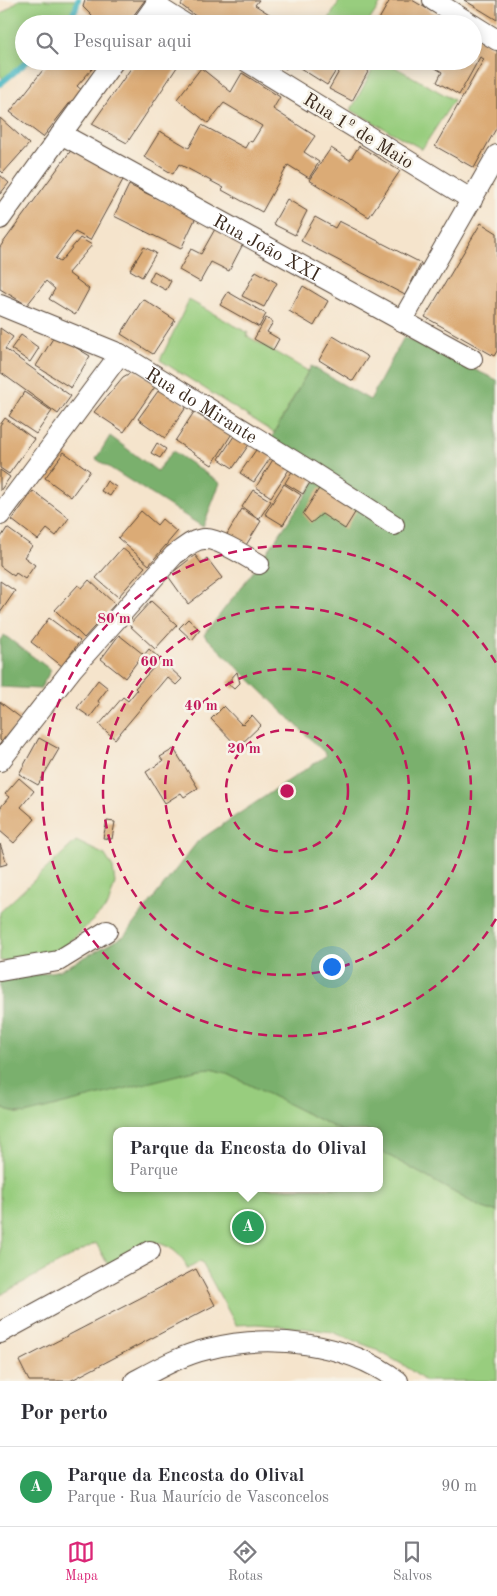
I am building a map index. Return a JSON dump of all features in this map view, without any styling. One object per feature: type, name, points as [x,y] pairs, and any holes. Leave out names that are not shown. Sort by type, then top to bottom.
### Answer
[{"type":"street","points":[[433,0],[457,15]]},
{"type":"street","points":[[148,15],[157,3],[173,15]]},
{"type":"street","points":[[482,30],[497,40]]},
{"type":"street","points":[[0,219],[107,70]]},
{"type":"street","name":"Rua 1º de Maio","points":[[261,70],[472,200]]},
{"type":"street","name":"Rua João XXI","points":[[61,134],[472,359]]},
{"type":"street","points":[[402,321],[497,155]]},
{"type":"street","name":"Rua do Mirante","points":[[0,305],[120,354],[394,525]]},
{"type":"street","points":[[0,514],[120,354]]},
{"type":"street","points":[[0,761],[73,668],[174,555],[192,543],[206,538],[222,544],[260,564]]},
{"type":"street","points":[[0,971],[58,961],[107,931]]},
{"type":"street","points":[[0,1333],[150,1251]]},
{"type":"street","points":[[136,1381],[167,1364],[208,1349],[258,1341],[288,1341],[320,1347],[346,1355],[370,1364],[398,1381]]},
{"type":"green space","points":[[19,0],[78,0],[72,15],[15,15],[15,70],[17,70],[4,81],[0,75],[0,15]]},
{"type":"green space","points":[[340,0],[383,0],[373,15],[331,15]]},
{"type":"green space","points":[[372,70],[400,70],[454,100],[422,149],[351,110]]},
{"type":"green space","points":[[189,300],[248,333],[247,336],[308,371],[274,433],[160,360]]},
{"type":"green space","points":[[404,337],[497,380],[497,1211],[480,1207],[383,1152],[383,1127],[334,1127],[226,1073],[211,1069],[198,1070],[25,1114],[8,1111],[0,1107],[0,981],[61,970],[124,936],[198,841],[327,755],[204,635],[259,564],[324,469],[270,441],[311,366],[370,400]]},
{"type":"green space","points":[[110,436],[157,471],[173,451],[220,483],[203,527],[96,459]]},
{"type":"green space","points":[[4,635],[51,670],[40,689],[0,687],[0,640]]},
{"type":"green space","points":[[76,841],[105,855],[113,868],[115,883],[108,906],[55,956],[0,961],[0,912]]},
{"type":"green space","points":[[211,1069],[226,1073],[334,1127],[113,1127],[113,1192],[383,1192],[383,1152],[480,1207],[497,1211],[497,1381],[425,1381],[405,1366],[373,1348],[332,1332],[257,1324],[236,1325],[201,1261],[188,1269],[182,1258],[175,1251],[156,1242],[108,1265],[96,1243],[0,1295],[0,1107],[20,1114],[198,1070]]},
{"type":"building","points":[[85,0],[145,0],[134,15],[91,15],[83,7]]},
{"type":"building","points":[[184,0],[259,0],[255,5],[271,15],[194,15],[181,5]]},
{"type":"building","points":[[390,0],[412,0],[438,15],[381,15]]},
{"type":"building","points":[[464,0],[497,0],[497,20],[474,6]]},
{"type":"building","points":[[482,41],[497,49],[497,127],[474,168],[435,146],[478,70],[482,70],[484,59],[482,58]]},
{"type":"building","points":[[43,70],[91,70],[77,86],[84,92],[75,103],[72,100],[43,137],[10,112]]},
{"type":"building","points":[[130,70],[175,70],[127,143],[92,124]]},
{"type":"building","points":[[199,70],[204,70],[231,92],[242,73],[280,97],[273,109],[315,136],[304,152],[319,162],[309,178],[288,165],[262,212],[222,190],[224,188],[179,164],[173,174],[144,157],[160,131],[189,148],[202,125],[245,148],[249,141],[252,142],[262,126],[224,103],[208,123],[177,99]]},
{"type":"building","points":[[303,70],[336,70],[327,85]]},
{"type":"building","points":[[340,70],[369,70],[352,101],[329,89]]},
{"type":"building","points":[[439,70],[473,70],[459,95],[437,82],[442,72]]},
{"type":"building","points":[[0,118],[29,144],[3,173],[0,170]]},
{"type":"building","points":[[359,146],[400,171],[369,217],[309,180],[331,148],[350,160]]},
{"type":"building","points":[[72,149],[124,178],[90,240],[75,232],[55,259],[60,262],[80,238],[92,245],[68,273],[89,289],[75,315],[49,299],[55,289],[46,281],[27,305],[0,289],[0,247]]},
{"type":"building","points":[[0,175],[9,183],[0,194]]},
{"type":"building","points":[[129,185],[196,217],[181,249],[114,216]]},
{"type":"building","points":[[287,199],[307,211],[295,235],[273,224]]},
{"type":"building","points":[[315,217],[335,228],[339,221],[421,263],[405,295],[301,241]]},
{"type":"building","points":[[481,223],[497,233],[497,351],[494,356],[425,317]]},
{"type":"building","points":[[215,229],[243,244],[229,271],[211,262],[200,282],[179,270],[191,249],[201,254]]},
{"type":"building","points":[[144,247],[156,253],[142,277],[130,270]]},
{"type":"building","points":[[154,271],[171,281],[166,290],[149,281]]},
{"type":"building","points":[[256,271],[277,283],[264,307],[242,296]]},
{"type":"building","points":[[303,286],[328,301],[314,326],[289,311]]},
{"type":"building","points":[[228,292],[266,314],[259,327],[220,305]]},
{"type":"building","points":[[143,299],[175,320],[153,354],[121,334]]},
{"type":"building","points":[[266,318],[273,322],[267,332],[279,339],[273,350],[254,339]]},
{"type":"building","points":[[0,328],[13,337],[5,349],[71,396],[58,414],[0,372]]},
{"type":"building","points":[[21,335],[39,348],[30,362],[11,349]]},
{"type":"building","points":[[55,335],[90,356],[71,388],[36,366]]},
{"type":"building","points":[[333,336],[368,357],[353,381],[319,360]]},
{"type":"building","points":[[135,370],[157,384],[124,432],[94,412],[123,377]]},
{"type":"building","points":[[161,387],[187,406],[165,438],[138,419]]},
{"type":"building","points":[[24,392],[52,411],[36,434],[9,416]]},
{"type":"building","points":[[194,412],[210,422],[212,418],[233,432],[212,465],[175,441]]},
{"type":"building","points":[[5,418],[34,439],[9,474],[0,468],[0,425]]},
{"type":"building","points":[[236,433],[250,443],[233,468],[219,459]]},
{"type":"building","points":[[157,443],[166,449],[160,458],[151,453]]},
{"type":"building","points":[[258,447],[271,457],[254,482],[240,473]]},
{"type":"building","points":[[64,452],[90,471],[71,497],[45,478]]},
{"type":"building","points":[[274,458],[290,468],[271,497],[256,487]]},
{"type":"building","points":[[296,465],[314,476],[303,494],[285,483]]},
{"type":"building","points":[[0,470],[10,477],[0,491]]},
{"type":"building","points":[[107,481],[116,487],[110,496],[101,491]]},
{"type":"building","points":[[284,484],[301,495],[283,525],[265,514]]},
{"type":"building","points":[[320,487],[356,511],[345,529],[322,514],[311,523],[303,514]]},
{"type":"building","points":[[253,490],[271,501],[259,519],[242,507]]},
{"type":"building","points":[[33,491],[69,518],[56,536],[47,529],[38,540],[12,520]]},
{"type":"building","points":[[242,509],[261,521],[243,550],[224,539]]},
{"type":"building","points":[[141,511],[157,525],[162,519],[177,532],[149,565],[118,538]]},
{"type":"building","points":[[7,528],[32,546],[24,557],[35,565],[25,579],[16,573],[14,576],[0,566],[0,539]]},
{"type":"building","points":[[122,548],[145,567],[118,597],[96,578]]},
{"type":"building","points":[[195,555],[201,563],[207,558],[222,578],[188,604],[168,576]]},
{"type":"building","points":[[89,580],[115,604],[84,638],[55,610],[78,585],[82,588]]},
{"type":"building","points":[[0,581],[15,591],[0,613]]},
{"type":"building","points":[[151,601],[177,625],[155,649],[129,625]]},
{"type":"building","points":[[49,618],[80,641],[62,666],[31,642]]},
{"type":"building","points":[[188,619],[200,630],[192,640],[179,628]]},
{"type":"building","points":[[119,635],[143,654],[125,678],[101,659]]},
{"type":"building","points":[[149,649],[182,679],[176,685],[167,677],[115,739],[99,725],[123,697],[128,701],[137,690],[135,688],[155,666],[144,655]]},
{"type":"building","points":[[237,672],[240,683],[234,689],[227,683]]},
{"type":"building","points":[[98,680],[108,688],[98,701],[100,704],[90,717],[77,708]]},
{"type":"building","points":[[0,702],[21,718],[3,743],[0,740]]},
{"type":"building","points":[[224,706],[242,725],[252,715],[261,725],[238,747],[211,719]]},
{"type":"building","points":[[39,738],[59,749],[38,785],[19,774]]},
{"type":"building","points":[[174,749],[198,788],[184,797],[181,793],[165,803],[146,772],[163,761],[160,757]]},
{"type":"building","points":[[19,778],[34,791],[21,807],[35,819],[14,843],[0,831],[0,808],[9,797],[5,794]]},
{"type":"building","points":[[107,821],[115,822],[112,839],[103,838]]},
{"type":"building","points":[[0,844],[7,864],[0,866]]},
{"type":"building","points":[[196,1269],[215,1305],[70,1381],[29,1381],[19,1361]]},
{"type":"waterway","points":[[72,15],[78,0]]},
{"type":"waterway","points":[[0,84],[17,70]]},
{"type":"place","name":"Parque da Encosta do Olival","points":[[248,1227]]}]
